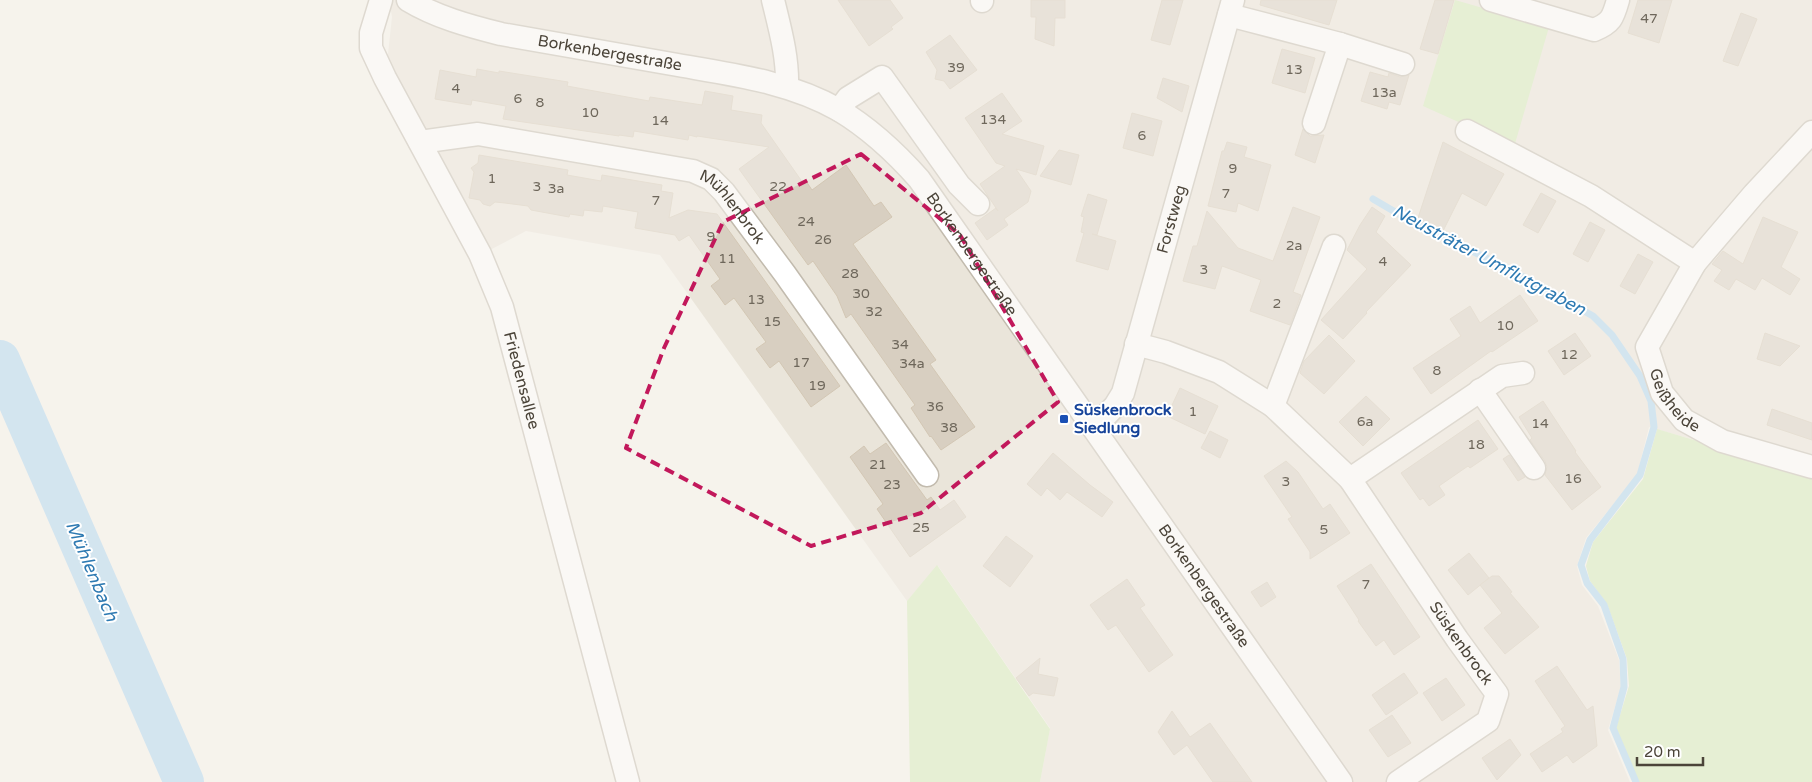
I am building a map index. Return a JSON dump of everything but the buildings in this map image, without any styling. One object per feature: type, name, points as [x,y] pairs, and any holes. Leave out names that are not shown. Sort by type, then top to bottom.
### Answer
[{"type":"street","name":"Friedensallee","points":[[381,0],[371,33],[371,48],[385,78],[480,254],[502,307],[628,782]]},
{"type":"street","name":"Borkenbergestraße","points":[[408,0],[421,8],[468,26],[501,34],[735,75],[786,87],[839,110],[864,127],[904,162],[919,179],[1341,782]]},
{"type":"street","points":[[773,0],[782,33],[788,71],[786,87]]},
{"type":"street","points":[[1492,0],[1594,30],[1608,24],[1614,14],[1618,0]]},
{"type":"street","points":[[1231,8],[1403,64]]},
{"type":"street","name":"Forstweg","points":[[1094,428],[1115,406],[1123,394],[1231,8]]},
{"type":"street","points":[[1314,123],[1340,44]]},
{"type":"street","points":[[839,110],[848,98],[882,77],[959,185],[978,204]]},
{"type":"street","points":[[1468,131],[1591,196],[1695,264]]},
{"type":"street","name":"Geißheide","points":[[1812,132],[1754,194],[1695,264],[1647,347],[1662,393],[1684,420],[1722,441],[1812,467]]},
{"type":"street","name":"Mühlenbrok","points":[[420,142],[478,134],[693,170],[711,179],[724,192],[785,274],[927,475]]},
{"type":"street","points":[[1273,406],[1334,246]]},
{"type":"street","name":"Süskenbrock","points":[[1136,344],[1166,352],[1219,372],[1273,406],[1350,479],[1452,631],[1497,694],[1488,721],[1398,782]]},
{"type":"street","points":[[1350,479],[1502,376],[1523,373]]},
{"type":"street","points":[[1480,390],[1534,468]]},
{"type":"highlighted area","points":[[861,154],[960,235],[1058,402],[921,513],[811,546],[626,448],[664,348],[723,222]]},
{"type":"shaded area","points":[[389,0],[1812,0],[1812,474],[1649,427],[1637,475],[1586,538],[1577,566],[1582,585],[1598,606],[1619,660],[1621,687],[1608,730],[1630,782],[1040,782],[1050,728],[938,566],[907,601],[660,255],[526,231],[488,251],[387,63],[392,17]]},
{"type":"green space","points":[[1455,0],[1549,27],[1514,147],[1423,106]]},
{"type":"green space","points":[[1657,429],[1812,475],[1812,782],[1639,782],[1616,728],[1629,686],[1627,659],[1607,604],[1590,581],[1586,566],[1593,542],[1643,479]]},
{"type":"green space","points":[[937,565],[1050,729],[1040,782],[910,782],[907,601]]},
{"type":"waterway","name":"Neusträter Umflutgraben","points":[[1373,199],[1414,223],[1509,269],[1593,316],[1612,335],[1640,376],[1651,401],[1654,427],[1640,475],[1590,540],[1581,565],[1587,583],[1604,605],[1623,659],[1624,687],[1613,728],[1636,782]]},
{"type":"waterway","name":"Mühlenbach","points":[[0,360],[184,782]]},
{"type":"place","name":"Süskenbrock Siedlung","points":[[1064,419]]}]
